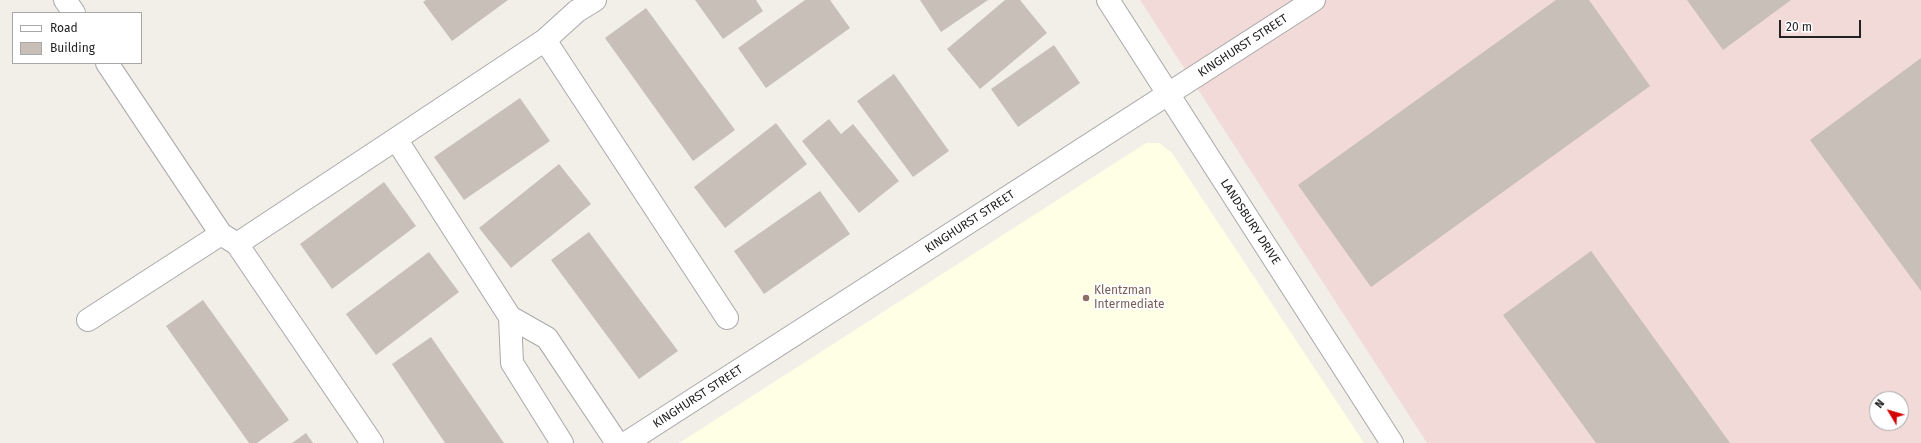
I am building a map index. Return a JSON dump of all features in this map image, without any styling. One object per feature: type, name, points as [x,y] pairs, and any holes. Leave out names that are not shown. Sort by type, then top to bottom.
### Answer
[{"type":"street","points":[[65,0],[73,12]]},
{"type":"street","points":[[88,320],[229,239],[396,139],[545,40],[577,11],[595,0]]},
{"type":"street","name":"LANDSBURY DRIVE","points":[[1108,0],[1392,443]]},
{"type":"street","name":"KINGHURST STREET","points":[[626,443],[1314,0]]},
{"type":"street","points":[[545,40],[727,318]]},
{"type":"street","points":[[108,64],[372,443]]},
{"type":"street","points":[[396,139],[510,317],[547,338],[617,443]]},
{"type":"street","points":[[510,317],[512,364],[562,443]]},
{"type":"shaded area","points":[[1140,0],[1921,0],[1921,443],[1427,443]]},
{"type":"shaded area","name":"Klentzman Intermediate","points":[[1146,143],[1159,143],[1172,153],[1364,443],[679,443]]},
{"type":"building","points":[[426,0],[508,0],[452,41],[423,2]]},
{"type":"building","points":[[695,0],[756,0],[763,11],[723,39]]},
{"type":"building","points":[[805,0],[830,0],[850,28],[766,88],[738,48]]},
{"type":"building","points":[[920,0],[988,0],[941,32]]},
{"type":"building","points":[[1005,0],[1020,0],[1047,33],[980,89],[947,49]]},
{"type":"building","points":[[1556,0],[1589,0],[1650,86],[1371,287],[1298,185]]},
{"type":"building","points":[[1687,0],[1791,0],[1723,50]]},
{"type":"building","points":[[646,8],[735,130],[693,161],[605,38]]},
{"type":"building","points":[[1054,45],[1080,83],[1018,127],[991,89]]},
{"type":"building","points":[[1921,58],[1921,291],[1810,140]]},
{"type":"building","points":[[894,74],[949,151],[913,177],[857,101]]},
{"type":"building","points":[[520,98],[550,141],[464,200],[434,157]]},
{"type":"building","points":[[829,119],[841,134],[853,124],[899,181],[859,213],[802,141]]},
{"type":"building","points":[[776,123],[807,164],[725,228],[694,187]]},
{"type":"building","points":[[559,164],[591,204],[511,268],[479,228]]},
{"type":"building","points":[[384,182],[416,226],[332,289],[300,244]]},
{"type":"building","points":[[820,191],[850,234],[764,294],[734,251]]},
{"type":"building","points":[[589,232],[678,351],[639,379],[551,260]]},
{"type":"building","points":[[1591,251],[1730,443],[1596,443],[1503,315]]},
{"type":"building","points":[[429,252],[459,292],[376,355],[346,314]]},
{"type":"building","points":[[203,300],[289,420],[257,443],[249,443],[166,326]]},
{"type":"building","points":[[431,337],[504,443],[445,443],[392,364]]},
{"type":"building","points":[[306,433],[313,443],[292,443]]},
{"type":"place","name":"Klentzman Intermediate","points":[[1086,298]]}]
